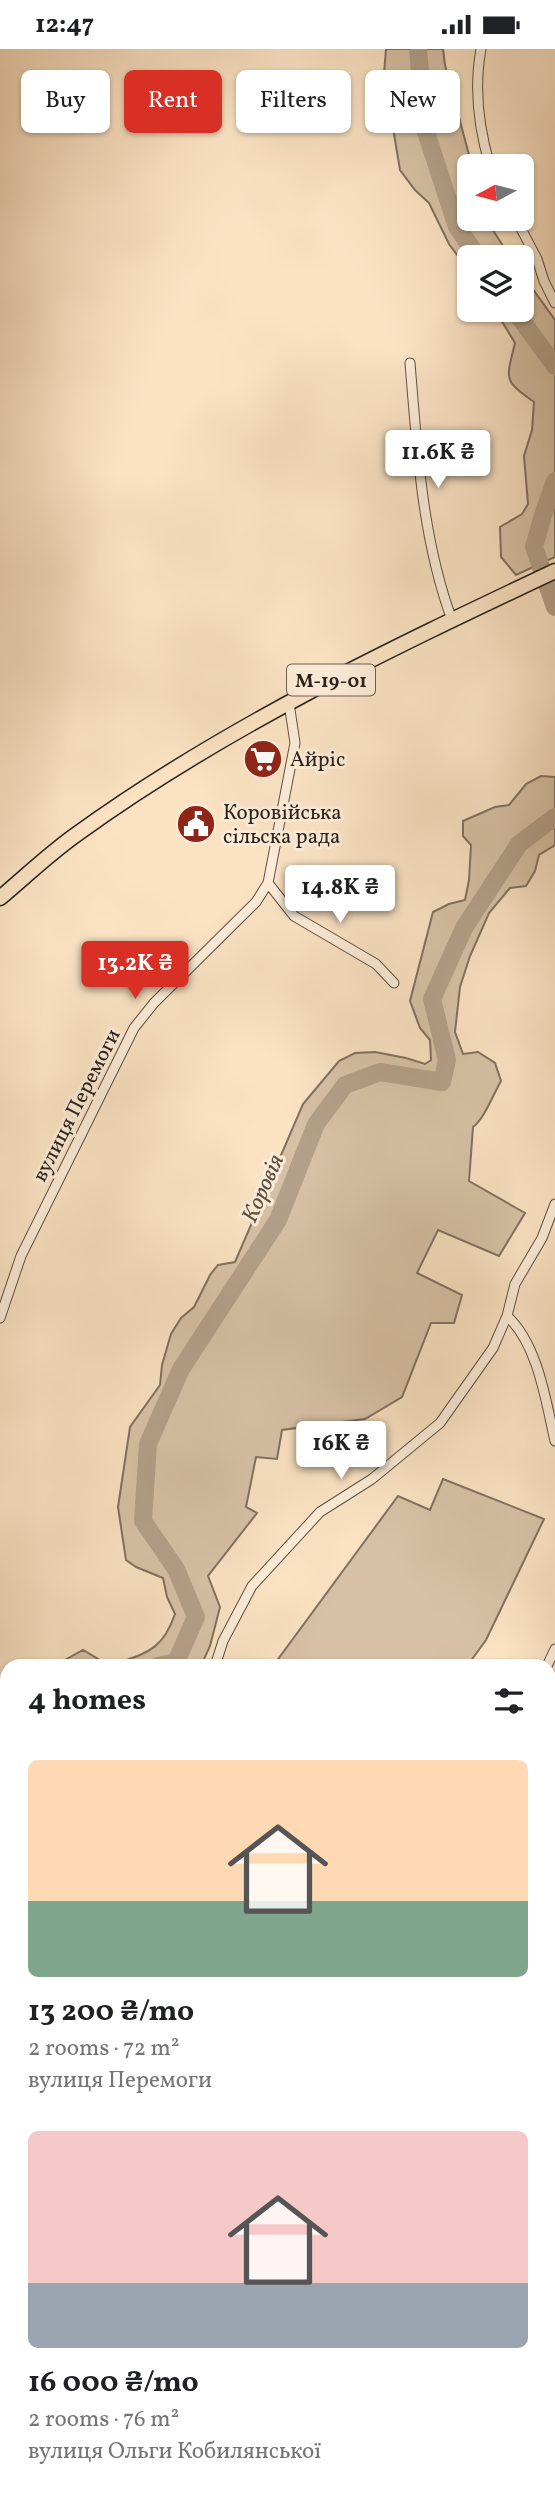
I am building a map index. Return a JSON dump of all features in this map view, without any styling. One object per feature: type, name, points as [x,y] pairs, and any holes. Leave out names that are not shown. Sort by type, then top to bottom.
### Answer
[{"type":"main road","name":"М-19-01","points":[[0,898],[75,835],[157,779],[363,663],[555,571]]},
{"type":"street","points":[[481,49],[477,86],[487,154]]},
{"type":"street","points":[[522,231],[555,303]]},
{"type":"street","points":[[410,363],[415,436],[438,583],[452,620]]},
{"type":"street","name":"вулиця Перемоги","points":[[0,1318],[20,1256],[134,1028],[154,1003],[256,902],[268,883],[295,747],[289,703]]},
{"type":"street","points":[[268,883],[294,916],[358,952],[384,970],[394,983]]},
{"type":"street","points":[[217,1659],[223,1640],[256,1582],[320,1512],[372,1479],[438,1425],[488,1356],[507,1316],[515,1284],[542,1238],[555,1204]]},
{"type":"street","points":[[507,1316],[517,1327],[535,1362],[555,1441]]},
{"type":"shaded area","points":[[386,49],[443,49],[446,70],[384,70]]},
{"type":"shaded area","points":[[460,121],[469,154],[457,154],[457,231],[494,231],[502,245],[457,245],[457,255],[429,203],[400,170],[394,133],[460,133]]},
{"type":"shaded area","points":[[534,291],[555,320],[555,557],[516,575],[501,557],[500,527],[522,514],[528,504],[524,456],[532,430],[534,402],[517,389],[510,378],[515,343],[502,322],[534,322]]},
{"type":"shaded area","points":[[541,776],[555,777],[555,845],[539,855],[535,871],[526,886],[510,888],[489,913],[460,987],[455,1032],[463,1054],[478,1052],[495,1063],[501,1081],[485,1113],[473,1127],[469,1181],[525,1213],[499,1256],[438,1230],[417,1273],[462,1295],[454,1323],[431,1323],[402,1397],[365,1419],[282,1430],[277,1459],[256,1457],[246,1507],[257,1513],[208,1576],[220,1607],[204,1659],[129,1659],[158,1644],[175,1614],[167,1597],[163,1578],[126,1560],[118,1507],[130,1427],[160,1385],[162,1365],[171,1334],[181,1318],[194,1307],[218,1265],[235,1262],[303,1104],[339,1061],[355,1053],[375,1052],[425,1064],[431,1060],[430,1040],[420,1028],[410,1001],[433,912],[465,900],[471,845],[463,836],[463,821],[495,807],[509,805],[526,784]]},
{"type":"shaded area","points":[[443,1479],[544,1519],[486,1640],[472,1659],[278,1659],[398,1496],[430,1510]]},
{"type":"shaded area","points":[[83,1650],[98,1659],[67,1659]]},
{"type":"waterway","name":"Коровія","points":[[418,49],[425,129],[457,227],[470,245]]},
{"type":"waterway","name":"Коровія","points":[[523,322],[555,366]]},
{"type":"waterway","name":"Коровія","points":[[555,481],[534,547],[555,607]]},
{"type":"waterway","name":"Коровія","points":[[177,1659],[196,1617],[176,1569],[143,1521],[148,1444],[181,1369],[278,1220],[316,1124],[345,1085],[380,1072],[442,1082],[447,1060],[432,999],[464,928],[519,844],[555,817]]},
{"type":"place","name":"Айріс","points":[[263,759]]},
{"type":"place","name":"Коровійська сільска рада","points":[[196,824]]}]
